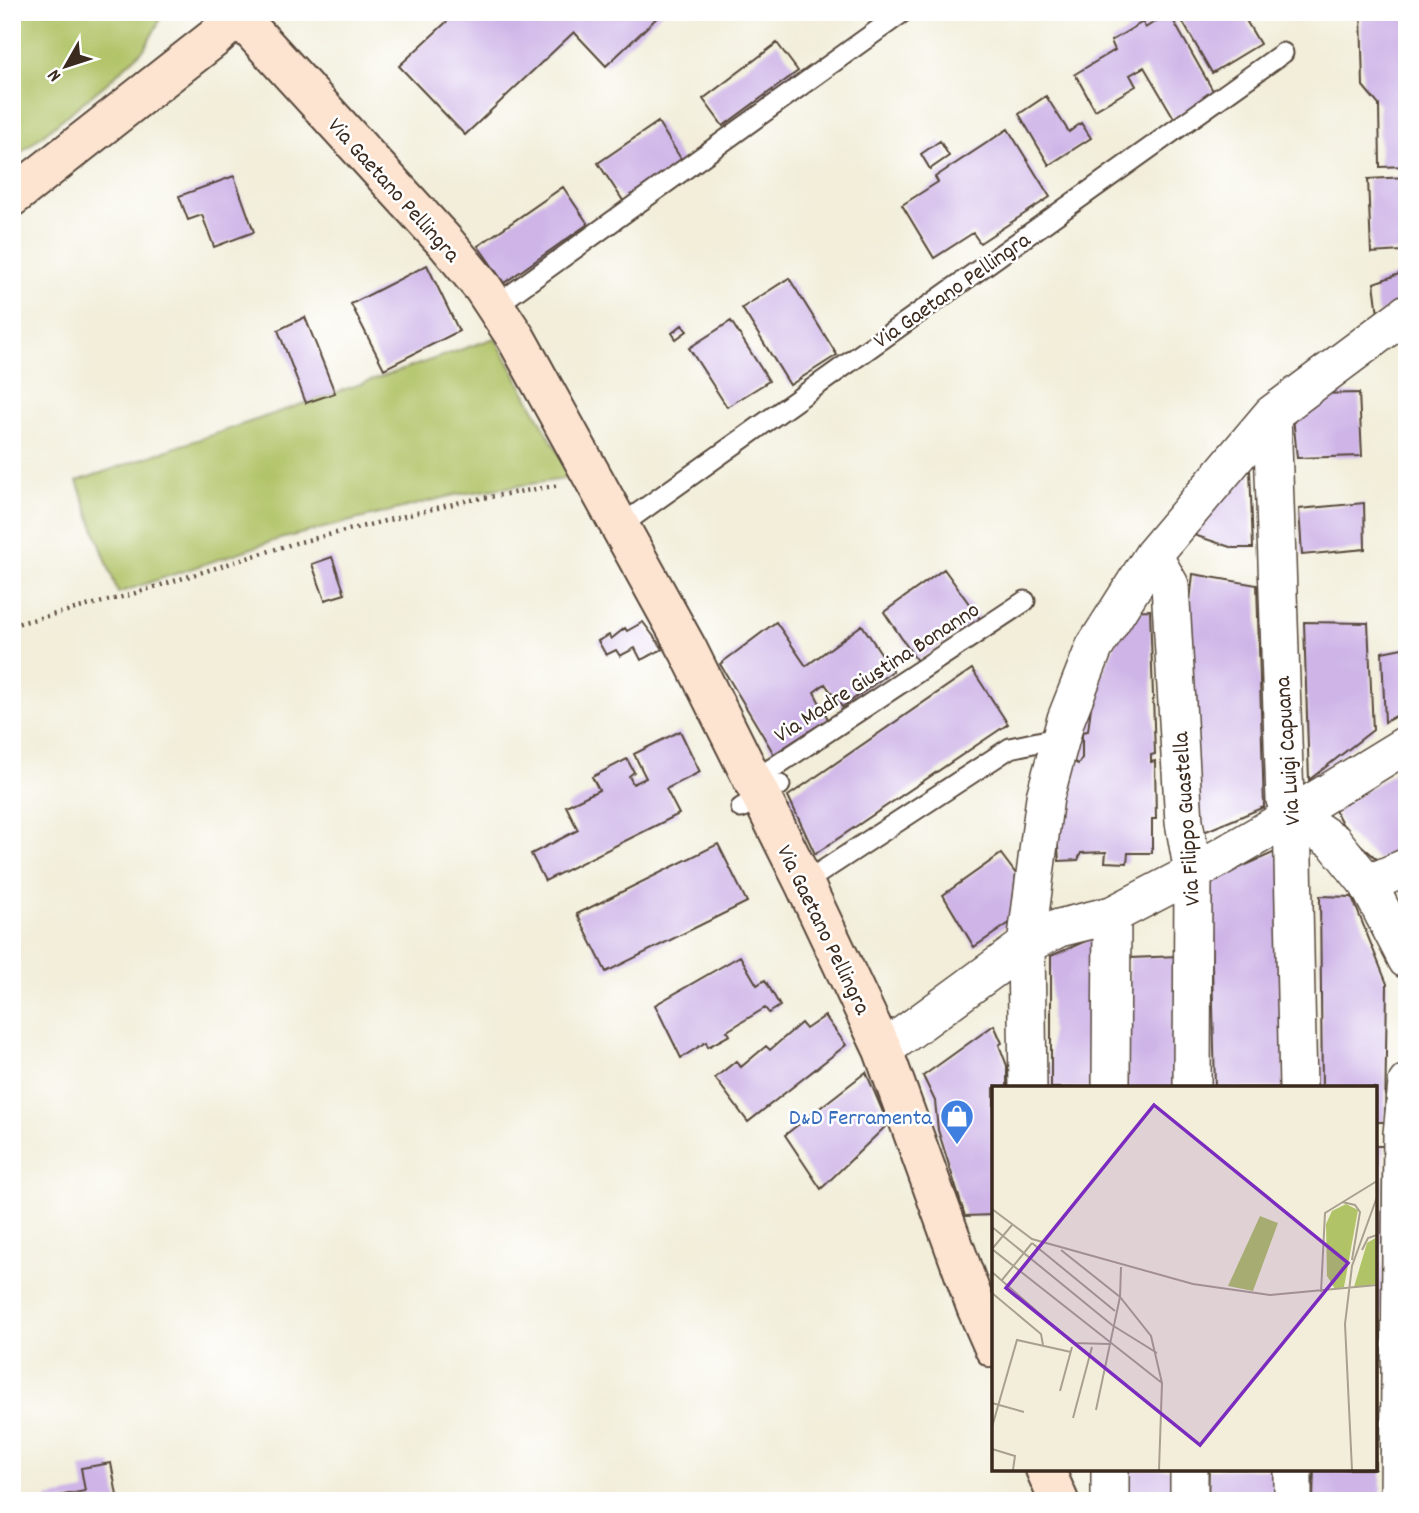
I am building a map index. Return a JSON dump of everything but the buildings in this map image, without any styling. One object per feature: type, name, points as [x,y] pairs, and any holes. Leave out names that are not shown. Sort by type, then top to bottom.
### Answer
[{"type":"street","name":"Via Gaetano Pellingra","points":[[236,14],[446,243],[516,338],[688,650],[804,883],[883,1050],[976,1307],[992,1343]]},
{"type":"street","points":[[12,197],[213,38],[236,14]]},
{"type":"street","points":[[1028,1086],[1027,945],[1045,797],[1061,737],[1094,648],[1153,555],[1272,414],[1407,313]]},
{"type":"street","name":"Via Luigi Capuana","points":[[1272,414],[1285,800],[1292,814],[1298,1086]]},
{"type":"street","name":"Via Filippo Guastella","points":[[1153,555],[1170,585],[1184,822],[1193,873],[1192,1086]]},
{"type":"street","points":[[883,1050],[1027,945],[1059,928],[1111,915],[1193,873],[1407,744]]},
{"type":"street","points":[[1292,814],[1334,842],[1368,884],[1407,960]]},
{"type":"street","points":[[1368,884],[1407,867]]},
{"type":"street","points":[[1111,915],[1111,1086]]},
{"type":"street","points":[[1399,1501],[1389,1134],[1407,1083]]},
{"type":"street","points":[[1046,1471],[1059,1501]]},
{"type":"street","points":[[1110,1471],[1110,1501]]},
{"type":"street","points":[[1189,1471],[1189,1501]]},
{"type":"street","points":[[1293,1471],[1293,1501]]},
{"type":"lane","points":[[495,306],[903,12]]},
{"type":"lane","name":"Via Gaetano Pellingra","points":[[620,526],[1283,53]]},
{"type":"lane","name":"Via Madre Giustina Bonanno","points":[[759,793],[1026,601]]},
{"type":"lane","points":[[804,883],[1010,748],[1061,737]]},
{"type":"path","points":[[12,625],[127,596],[292,544],[451,504],[559,485],[596,482]]},
{"type":"green space","points":[[12,12],[162,12],[144,49],[107,83],[12,160]]},
{"type":"green space","points":[[495,338],[568,470],[564,479],[454,495],[276,540],[118,593],[77,481]]},
{"type":"place","name":"D&D Ferramenta","points":[[957,1146]]}]
